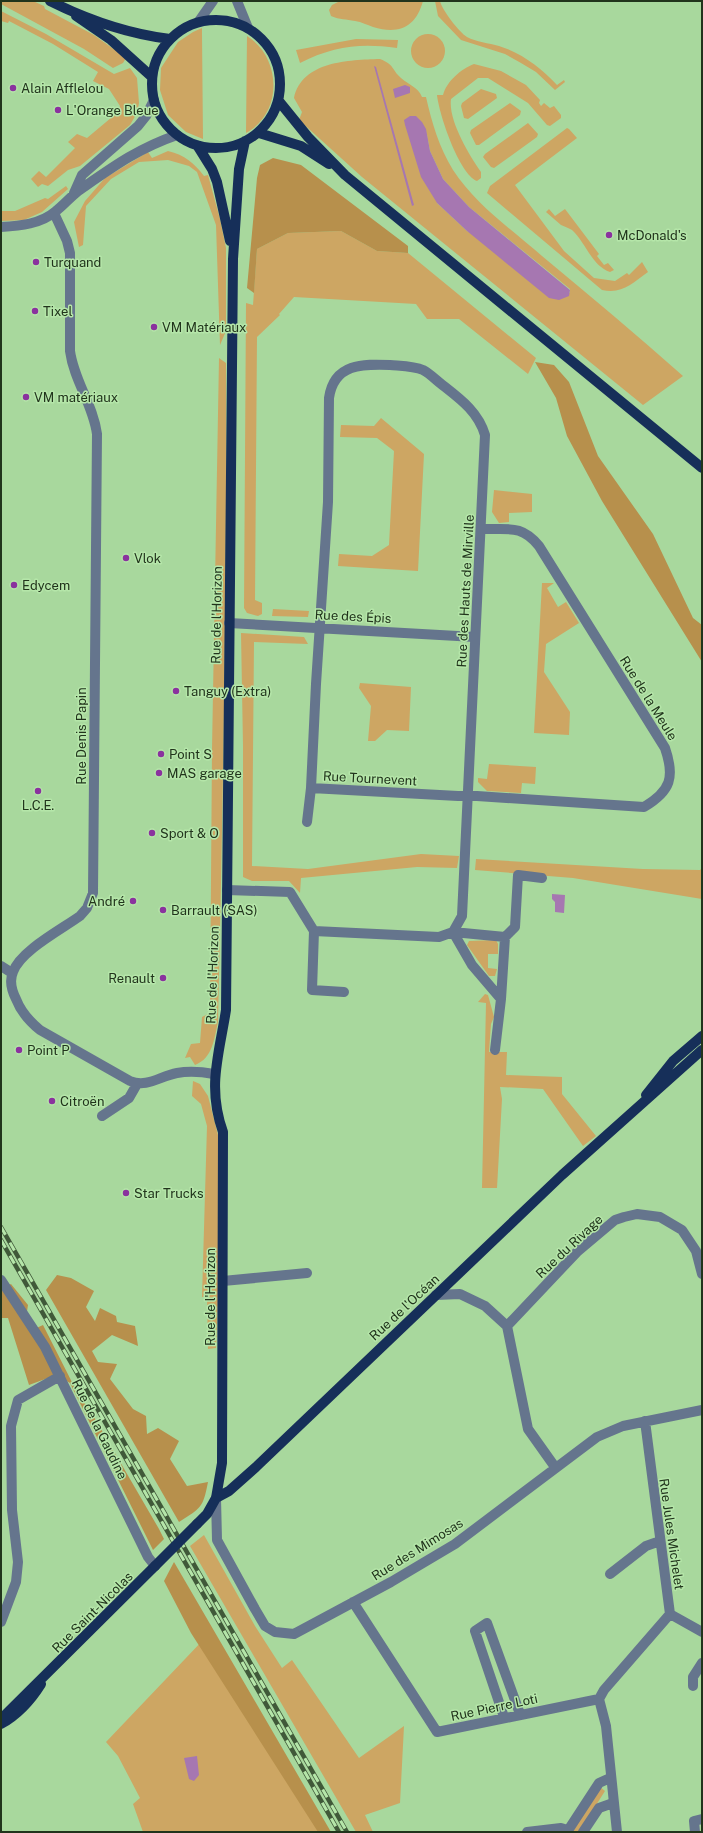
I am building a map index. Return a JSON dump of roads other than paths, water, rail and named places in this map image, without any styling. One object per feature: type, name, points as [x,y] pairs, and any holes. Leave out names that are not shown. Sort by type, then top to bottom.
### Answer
[{"type":"main road","points":[[50,1],[141,35],[170,39]]},
{"type":"main road","points":[[61,6],[111,40],[152,77]]},
{"type":"main road","points":[[227,20],[248,28],[266,43],[274,55],[280,77],[278,100],[270,119],[259,132],[245,141],[220,148],[197,146],[177,135],[162,120],[154,100],[152,77],[156,59],[170,39],[200,21],[227,20]]},
{"type":"main road","points":[[278,100],[308,137],[345,175]]},
{"type":"main road","points":[[259,132],[301,146],[345,175],[702,468]]},
{"type":"main road","points":[[233,259],[238,169],[245,141]]},
{"type":"main road","points":[[197,146],[212,169],[221,194],[233,259]]},
{"type":"main road","name":"Rue de l'Horizon","points":[[216,1498],[222,1462],[223,1132],[215,1101],[214,1074],[226,1010],[233,259]]},
{"type":"main road","name":"Rue de l'Océan","points":[[633,1111],[673,1061],[702,1036]]},
{"type":"main road","name":"Rue de l'Océan","points":[[197,1524],[207,1514],[216,1498],[229,1491],[256,1467],[436,1295],[633,1111],[671,1080],[702,1050]]},
{"type":"main road","name":"Rue Saint-Nicolas","points":[[1,1719],[46,1676],[197,1524]]},
{"type":"main road","name":"Rue Saint-Nicolas","points":[[1,1724],[10,1719],[34,1696],[46,1676]]},
{"type":"street","points":[[200,21],[213,1]]},
{"type":"street","points":[[237,1],[248,28]]},
{"type":"street","points":[[74,193],[82,175],[138,126],[146,116],[154,100]]},
{"type":"street","points":[[1,227],[30,224],[54,213],[74,193],[128,156],[151,144],[177,135]]},
{"type":"street","name":"Rue Denis Papin","points":[[12,973],[19,961],[80,916],[87,908],[93,893],[97,434],[92,410],[73,372],[71,363],[70,253],[67,241],[54,213]]},
{"type":"street","name":"Rue des Hauts de Mirville","points":[[320,627],[328,502],[329,398],[331,386],[347,369],[364,364],[411,367],[424,370],[458,397],[475,413],[482,424],[485,435],[482,529],[462,916],[453,932]]},
{"type":"street","name":"Rue de la Meule","points":[[467,796],[644,806],[656,800],[667,787],[671,775],[670,762],[666,748],[539,546],[531,536],[521,530],[482,529]]},
{"type":"street","name":"Rue des Épis","points":[[229,623],[476,637]]},
{"type":"street","name":"Rue Tournevent","points":[[320,627],[311,788],[467,796]]},
{"type":"street","points":[[307,822],[311,788]]},
{"type":"street","points":[[495,1050],[501,999],[505,938],[515,927],[518,875],[542,878]]},
{"type":"street","points":[[227,890],[290,892],[314,931],[312,990],[344,992]]},
{"type":"street","points":[[314,931],[439,937],[453,932],[505,938]]},
{"type":"street","points":[[453,932],[472,966],[501,999]]},
{"type":"street","points":[[1,966],[12,973],[11,985],[18,1006],[30,1022],[40,1030],[137,1084],[148,1083],[177,1073],[214,1074]]},
{"type":"street","points":[[102,1116],[129,1098],[137,1084]]},
{"type":"street","name":"Rue du Rivage","points":[[507,1326],[577,1252],[614,1220],[624,1217],[637,1214],[660,1216],[682,1230],[696,1251],[702,1274]]},
{"type":"street","points":[[223,1281],[307,1273]]},
{"type":"street","points":[[1,1280],[46,1347],[60,1376]]},
{"type":"street","points":[[436,1295],[460,1294],[485,1306],[507,1326],[528,1429],[555,1467]]},
{"type":"street","name":"Rue de la Gaudine","points":[[1,1622],[16,1582],[18,1562],[12,1510],[11,1426],[18,1400],[60,1376],[148,1557],[156,1566]]},
{"type":"street","name":"Rue des Mimosas","points":[[216,1498],[217,1540],[265,1626],[275,1632],[294,1634],[455,1544],[555,1467],[597,1437],[623,1426],[702,1410]]},
{"type":"street","name":"Rue Jules Michelet","points":[[645,1421],[670,1614]]},
{"type":"street","points":[[610,1574],[646,1546],[660,1541]]},
{"type":"street","name":"Rue Pierre Loti","points":[[353,1602],[437,1732],[504,1717],[599,1699]]},
{"type":"street","points":[[617,1832],[610,1778],[606,1726],[599,1699],[604,1690],[670,1614],[702,1632]]},
{"type":"street","points":[[504,1717],[475,1631],[486,1623],[520,1714]]},
{"type":"street","points":[[693,1686],[693,1677],[702,1663]]},
{"type":"street","points":[[527,1832],[561,1828],[568,1831],[599,1783],[610,1778]]},
{"type":"street","points":[[583,1832],[599,1808],[613,1803]]},
{"type":"street","points":[[695,1832],[694,1821],[702,1819]]},
{"type":"railway","points":[[1,1227],[347,1832]]},
{"type":"railway","points":[[1,1240],[339,1832]]},
{"type":"place","name":"Alain Afflelou","points":[[13,88]]},
{"type":"place","name":"L'Orange Bleue","points":[[58,110]]},
{"type":"place","name":"McDonald's","points":[[609,235]]},
{"type":"place","name":"Turquand","points":[[36,262]]},
{"type":"place","name":"Tixel","points":[[35,311]]},
{"type":"place","name":"VM Matériaux","points":[[154,327]]},
{"type":"place","name":"VM matériaux","points":[[26,397]]},
{"type":"place","name":"Vlok","points":[[126,558]]},
{"type":"place","name":"Edycem","points":[[14,585]]},
{"type":"place","name":"Tanguy (Extra)","points":[[176,691]]},
{"type":"place","name":"Point S","points":[[161,754]]},
{"type":"place","name":"MAS garage","points":[[159,773]]},
{"type":"place","name":"L.C.E.","points":[[38,791]]},
{"type":"place","name":"Sport & O","points":[[152,833]]},
{"type":"place","name":"André","points":[[133,901]]},
{"type":"place","name":"Barrault (SAS)","points":[[163,910]]},
{"type":"place","name":"Renault","points":[[163,978]]},
{"type":"place","name":"Point P","points":[[19,1050]]},
{"type":"place","name":"Citroën","points":[[52,1101]]},
{"type":"place","name":"Star Trucks","points":[[126,1193]]}]
